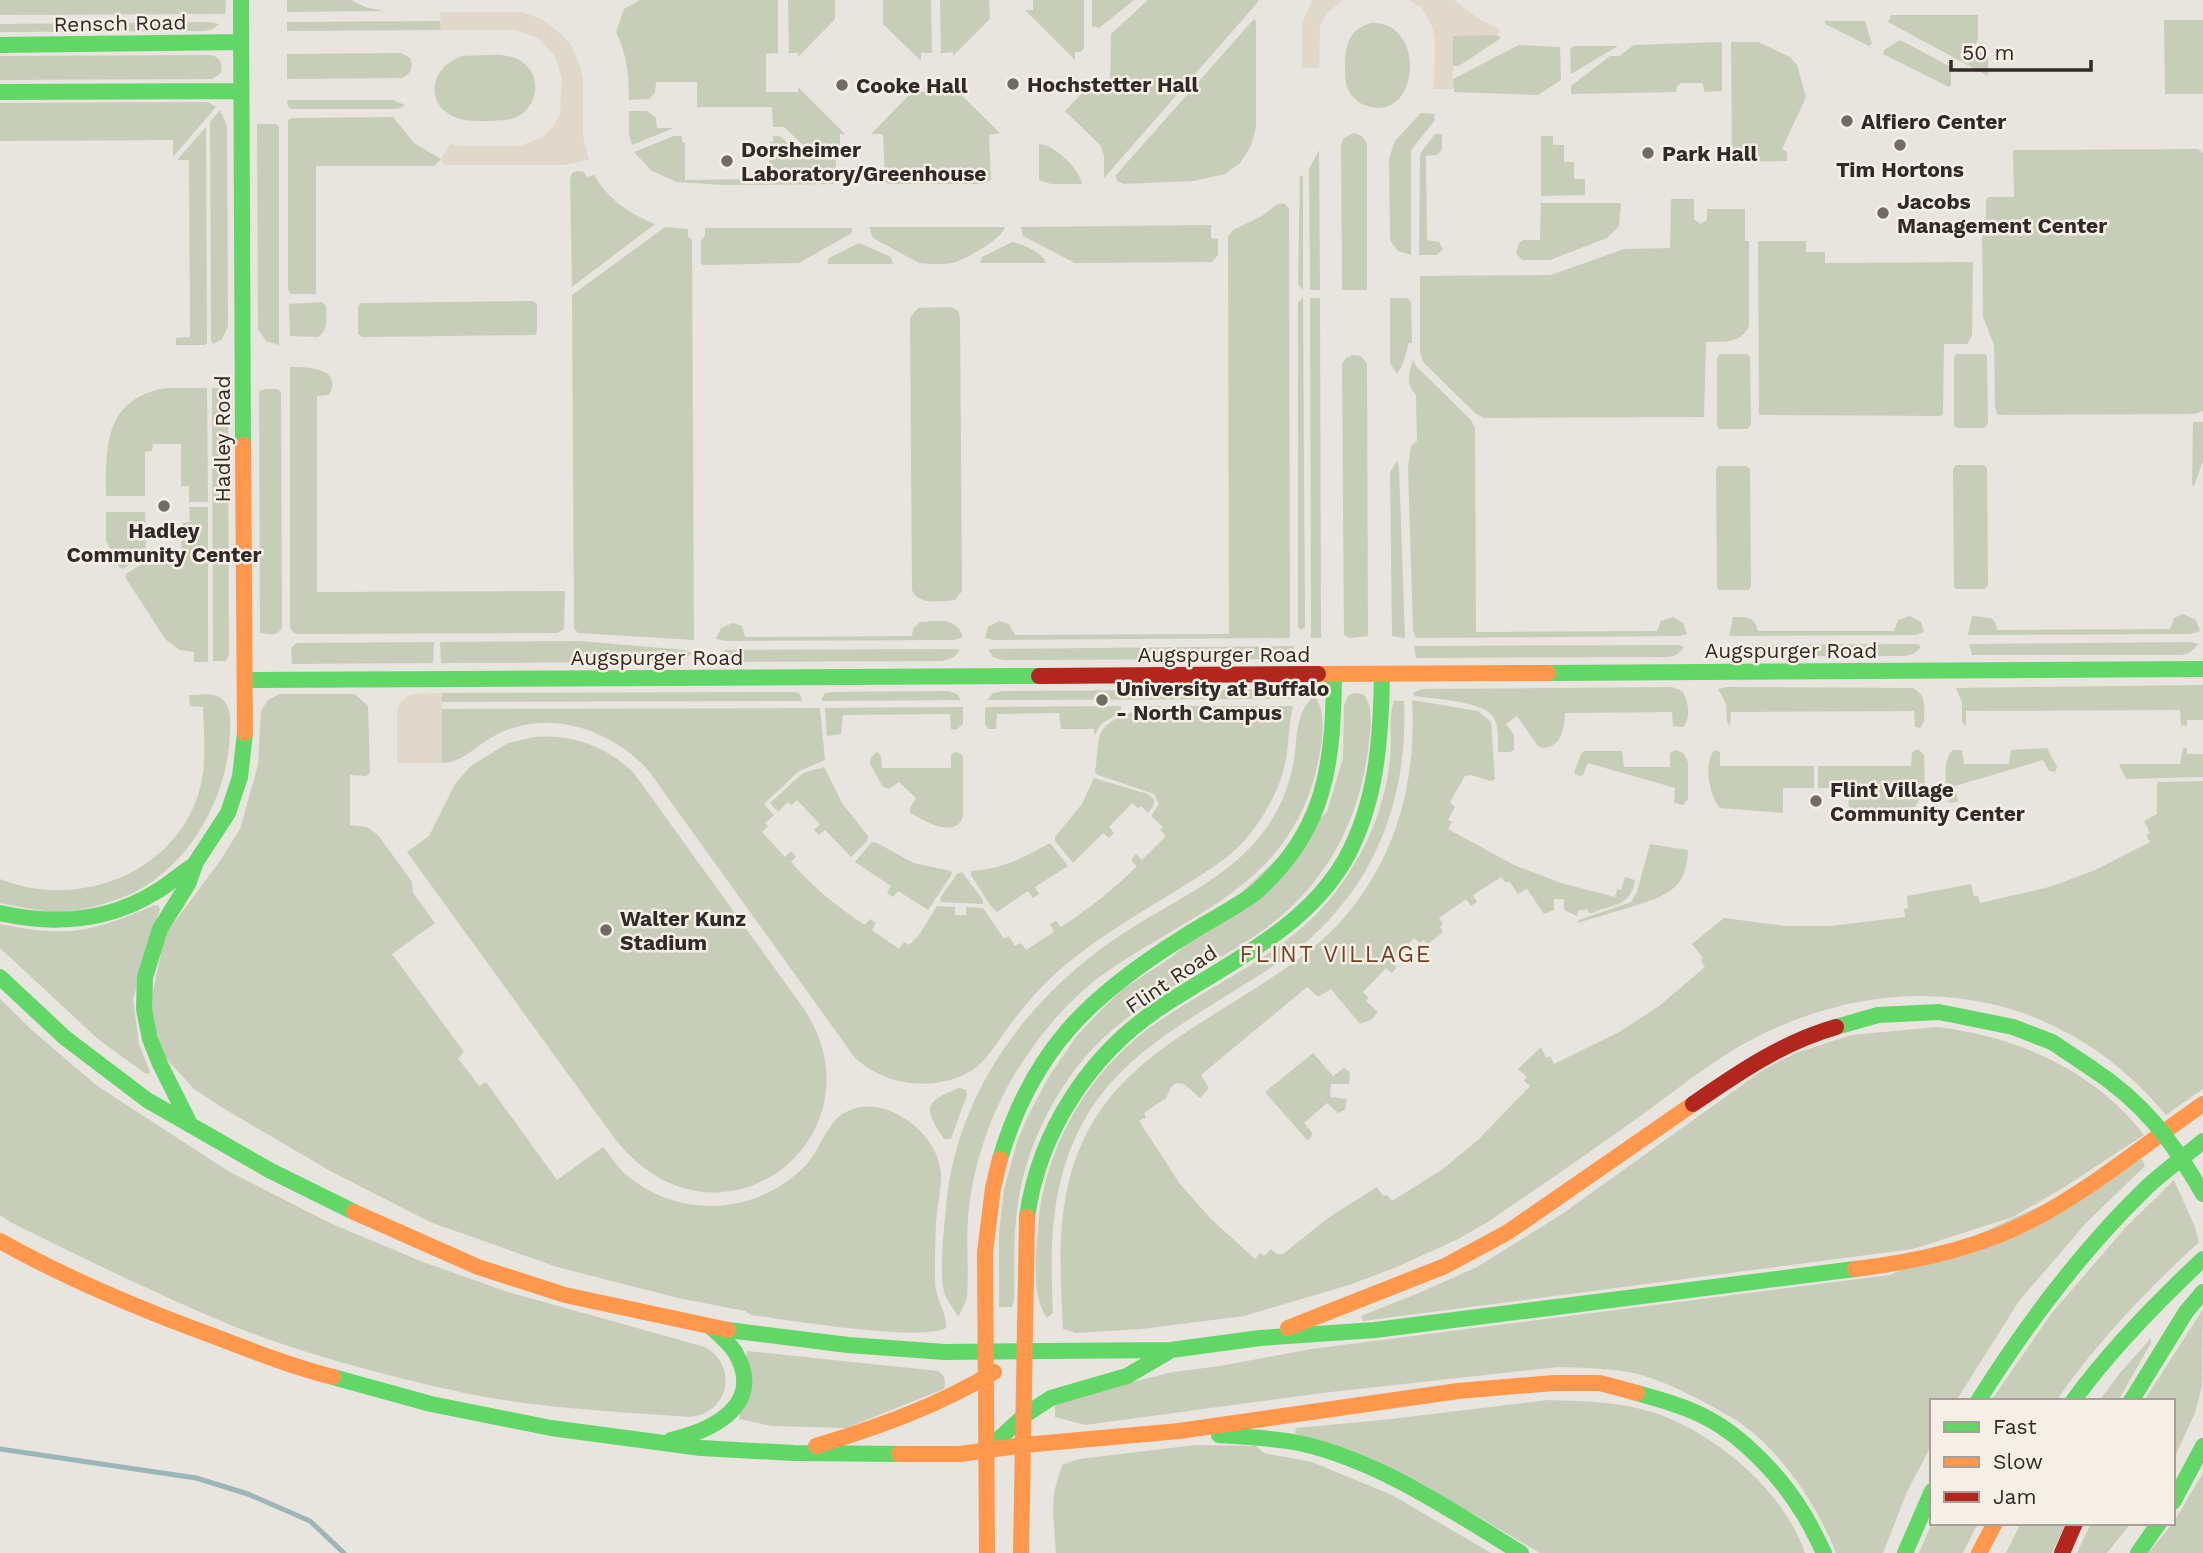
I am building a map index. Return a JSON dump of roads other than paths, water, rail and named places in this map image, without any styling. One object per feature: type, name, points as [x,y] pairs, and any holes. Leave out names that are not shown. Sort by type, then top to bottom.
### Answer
[{"type":"main road","name":"Hadley Road","points":[[194,864],[218,831],[237,787],[245,741],[241,0]]},
{"type":"main road","name":"Rensch Road","points":[[0,46],[242,42]]},
{"type":"main road","points":[[0,92],[241,91]]},
{"type":"main road","name":"Augspurger Road","points":[[245,680],[2203,669]]},
{"type":"main road","name":"Flint Road","points":[[987,1553],[983,1257],[989,1201],[1000,1154],[1028,1090],[1053,1050],[1082,1012],[1172,943],[1265,884],[1297,843],[1313,818],[1327,776],[1332,749],[1334,674]]},
{"type":"main road","name":"Flint Road","points":[[1021,1553],[1027,1215],[1036,1173],[1062,1110],[1100,1057],[1152,1012],[1272,937],[1305,911],[1338,870],[1357,837],[1378,768],[1382,674]]},
{"type":"main road","points":[[0,913],[48,921],[79,920],[103,915],[139,901],[194,864]]},
{"type":"main road","points":[[190,1124],[153,1048],[143,994],[146,968],[158,932],[186,887],[194,864]]},
{"type":"main road","points":[[0,977],[64,1037],[148,1100],[270,1170],[336,1204],[478,1267],[611,1307],[712,1328],[848,1345],[945,1352],[1171,1350],[1260,1338],[1388,1329],[1903,1263],[1976,1243],[2029,1221],[2114,1168],[2203,1104]]},
{"type":"main road","points":[[1260,1338],[1445,1266],[1508,1231],[1763,1058],[1810,1034],[1878,1015],[1939,1012],[2013,1027],[2052,1042],[2114,1082],[2144,1107],[2178,1149],[2203,1195]]},
{"type":"main road","points":[[1979,1399],[2003,1360],[2053,1293],[2145,1189],[2203,1141]]},
{"type":"main road","points":[[0,1241],[134,1307],[298,1368],[431,1405],[551,1428],[701,1448],[794,1453],[960,1454],[1024,1445],[1179,1431],[1458,1391],[1555,1383],[1600,1383],[1669,1402],[1710,1419],[1739,1440],[1762,1461],[1801,1509],[1824,1553]]},
{"type":"main road","points":[[2074,1399],[2089,1378],[2151,1307],[2203,1259]]},
{"type":"main road","points":[[2132,1399],[2186,1312],[2203,1292]]},
{"type":"main road","points":[[658,1442],[687,1437],[720,1424],[730,1414],[744,1389],[742,1367],[734,1350],[712,1328]]},
{"type":"main road","points":[[986,1451],[1025,1415],[1051,1398],[1127,1376],[1171,1350]]},
{"type":"main road","points":[[794,1453],[857,1434],[962,1392],[1026,1352]]},
{"type":"main road","points":[[1179,1431],[1309,1445],[1368,1467],[1412,1489],[1521,1553]]},
{"type":"main road","points":[[2175,1498],[2203,1446]]},
{"type":"main road","points":[[1905,1553],[1930,1496]]},
{"type":"main road","points":[[1979,1553],[1994,1525]]},
{"type":"main road","points":[[2062,1553],[2075,1525]]},
{"type":"main road","points":[[2138,1553],[2158,1525]]},
{"type":"waterway","points":[[0,1449],[196,1478],[248,1494],[310,1521],[344,1553]]},
{"type":"place","name":"Hochstetter Hall","points":[[1013,84]]},
{"type":"place","name":"Cooke Hall","points":[[842,85]]},
{"type":"place","name":"Alfiero Center","points":[[1847,121]]},
{"type":"place","name":"Tim Hortons","points":[[1900,145]]},
{"type":"place","name":"Park Hall","points":[[1648,153]]},
{"type":"place","name":"Dorsheimer Laboratory/Greenhouse","points":[[727,161]]},
{"type":"place","name":"Jacobs Management Center","points":[[1883,213]]},
{"type":"place","name":"Hadley Community Center","points":[[164,506]]},
{"type":"place","name":"University at Buffalo - North Campus","points":[[1102,700]]},
{"type":"place","name":"Flint Village Community Center","points":[[1816,801]]},
{"type":"place","name":"Walter Kunz Stadium","points":[[606,930]]},
{"type":"district","name":"FLINT VILLAGE","points":[[1336,954]]}]
